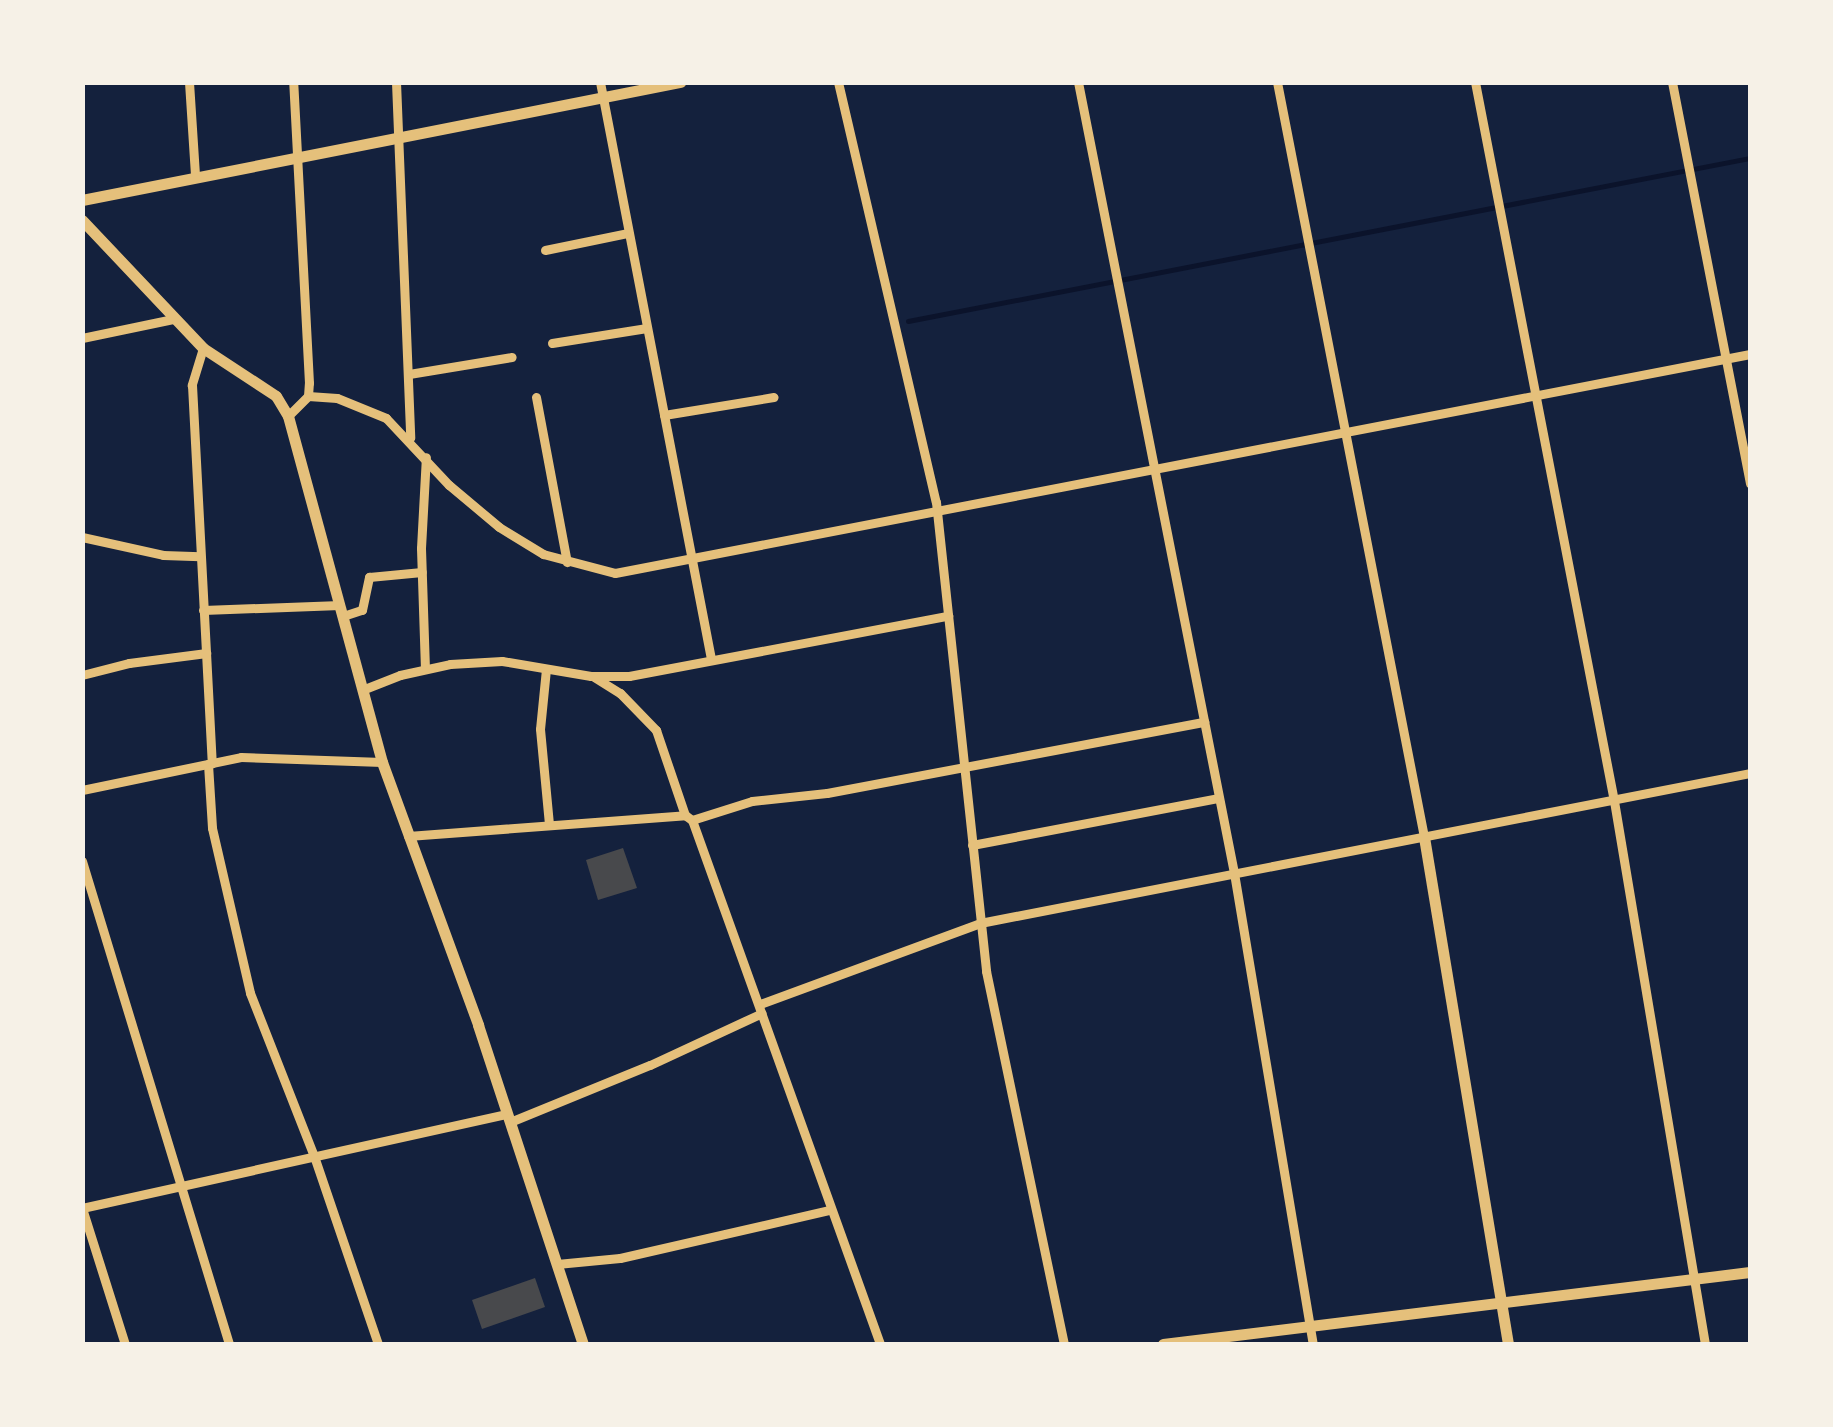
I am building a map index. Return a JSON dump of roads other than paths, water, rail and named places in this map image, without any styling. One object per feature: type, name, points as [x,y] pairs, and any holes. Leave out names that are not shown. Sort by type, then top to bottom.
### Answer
[{"type":"street","points":[[189,82],[196,176]]},
{"type":"street","points":[[288,416],[308,396],[293,82]]},
{"type":"street","points":[[396,82],[410,438]]},
{"type":"street","points":[[600,82],[712,659]]},
{"type":"street","points":[[82,200],[680,82]]},
{"type":"street","points":[[838,82],[938,512],[980,924],[1064,1344]]},
{"type":"street","points":[[1078,82],[1234,874],[1313,1344]]},
{"type":"street","points":[[1277,82],[1424,837],[1508,1344]]},
{"type":"street","points":[[1475,82],[1614,800],[1705,1344]]},
{"type":"street","points":[[1672,82],[1750,484]]},
{"type":"street","points":[[82,220],[203,348],[276,396],[288,416],[382,762],[509,1118],[584,1344]]},
{"type":"street","points":[[545,250],[628,233]]},
{"type":"street","points":[[82,338],[174,318]]},
{"type":"street","points":[[552,343],[647,328]]},
{"type":"street","points":[[203,348],[192,384],[212,828],[246,976],[315,1159],[378,1344]]},
{"type":"street","points":[[308,396],[338,398],[386,418],[410,438],[449,486],[499,526],[543,554],[615,573],[1750,354]]},
{"type":"street","points":[[410,374],[512,356]]},
{"type":"street","points":[[536,397],[567,562]]},
{"type":"street","points":[[664,415],[774,397]]},
{"type":"street","points":[[425,669],[422,572],[426,458]]},
{"type":"street","points":[[82,537],[163,555],[200,556]]},
{"type":"street","points":[[203,610],[362,610],[368,577],[422,572]]},
{"type":"street","points":[[362,690],[425,669],[502,660],[591,676],[629,676],[948,616]]},
{"type":"street","points":[[82,675],[129,663],[206,653]]},
{"type":"street","points":[[546,669],[540,729],[548,825]]},
{"type":"street","points":[[591,676],[620,692],[656,730],[761,1008],[829,1210],[880,1344]]},
{"type":"street","points":[[408,836],[688,818],[752,800],[827,793],[1204,722]]},
{"type":"street","points":[[82,790],[241,757],[382,762]]},
{"type":"street","points":[[124,1344],[82,1208],[509,1118],[650,1065],[761,1008],[980,924],[1750,773]]},
{"type":"street","points":[[972,844],[1218,798]]},
{"type":"street","points":[[82,861],[229,1344]]},
{"type":"street","points":[[556,1264],[620,1258],[829,1210]]},
{"type":"street","points":[[1163,1344],[1750,1272]]},
{"type":"waterway","points":[[908,321],[1750,158]]}]
